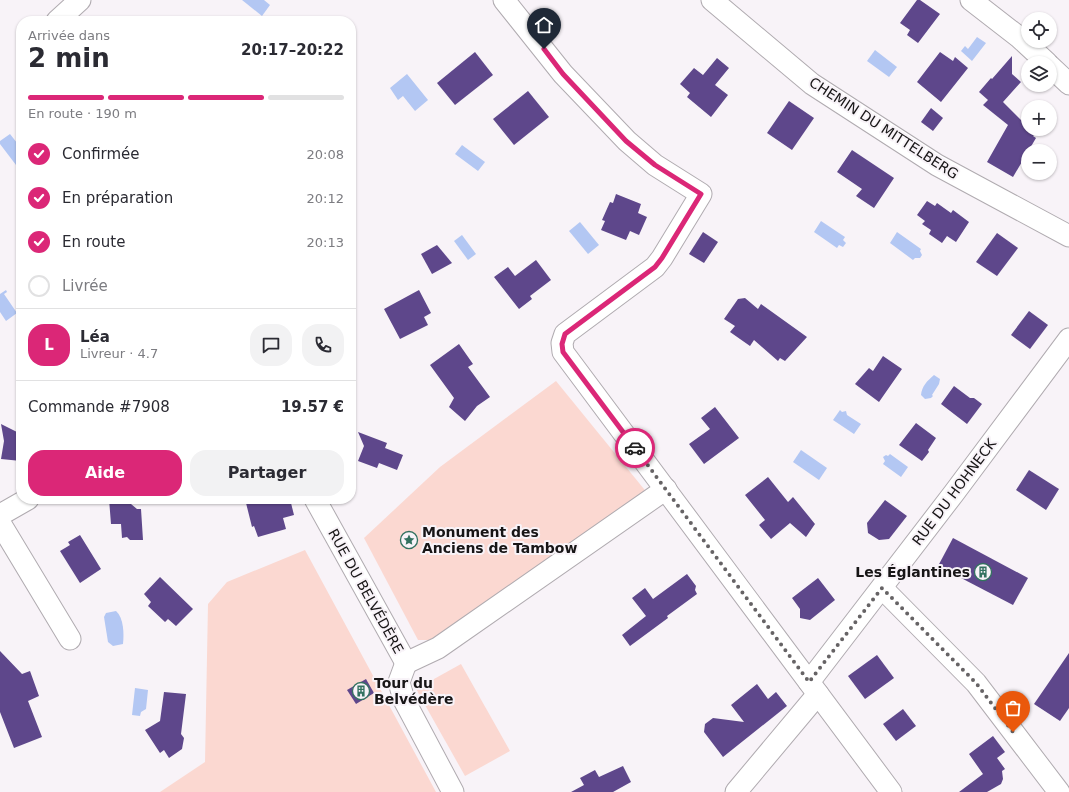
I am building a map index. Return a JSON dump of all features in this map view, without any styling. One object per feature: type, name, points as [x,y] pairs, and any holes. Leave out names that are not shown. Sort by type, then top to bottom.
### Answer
[{"type":"street","points":[[62,16],[80,0]]},
{"type":"street","points":[[504,0],[563,74],[626,141],[655,165],[701,194],[655,267],[565,334],[562,344],[563,352],[891,792]]},
{"type":"street","name":"CHEMIN DU MITTELBERG","points":[[712,0],[812,84],[937,165],[1069,236]]},
{"type":"street","points":[[971,0],[1020,38],[1039,56]]},
{"type":"street","points":[[1057,73],[1069,84]]},
{"type":"street","name":"RUE DU HOHNECK","points":[[813,688],[882,588],[1069,340]]},
{"type":"street","points":[[406,663],[438,648],[666,489]]},
{"type":"street","points":[[0,515],[19,504]]},
{"type":"street","name":"RUE DU BELVÉDÈRE","points":[[318,504],[406,663],[399,682],[404,700],[453,792]]},
{"type":"street","points":[[0,523],[70,639]]},
{"type":"street","points":[[882,588],[976,683],[1059,792]]},
{"type":"street","points":[[736,792],[813,688]]},
{"type":"shaded area","points":[[556,381],[648,494],[442,634],[429,640],[418,640],[364,538],[440,467]]},
{"type":"shaded area","points":[[305,550],[436,792],[160,792],[205,762],[208,604],[227,582]]},
{"type":"shaded area","points":[[461,664],[510,751],[465,776],[416,689]]},
{"type":"water","points":[[242,0],[264,0],[270,5],[262,16]]},
{"type":"water","points":[[977,37],[986,43],[972,61],[961,51],[965,46],[968,49]]},
{"type":"water","points":[[875,50],[897,67],[889,77],[867,61]]},
{"type":"water","points":[[407,74],[428,100],[415,111],[403,96],[398,100],[390,88]]},
{"type":"water","points":[[10,134],[16,142],[16,165],[0,144],[0,141]]},
{"type":"water","points":[[462,145],[485,162],[478,171],[455,154]]},
{"type":"water","points":[[821,221],[845,237],[843,240],[846,243],[843,247],[839,245],[837,248],[814,232]]},
{"type":"water","points":[[580,222],[599,245],[588,254],[569,231]]},
{"type":"water","points":[[897,232],[921,249],[920,251],[922,255],[920,258],[915,258],[913,260],[890,243]]},
{"type":"water","points":[[462,235],[476,254],[468,260],[454,241]]},
{"type":"water","points":[[6,290],[7,292],[4,294],[16,312],[16,314],[6,321],[0,312],[0,294]]},
{"type":"water","points":[[934,375],[940,379],[939,384],[932,395],[933,396],[925,399],[921,395],[922,389]]},
{"type":"water","points":[[840,410],[842,412],[846,411],[847,415],[861,424],[854,434],[833,420]]},
{"type":"water","points":[[801,450],[827,468],[819,480],[793,462]]},
{"type":"water","points":[[890,454],[908,467],[901,477],[883,464],[885,461],[883,457]]},
{"type":"water","points":[[116,611],[122,622],[123,644],[113,646],[108,642],[104,617],[106,613]]},
{"type":"water","points":[[135,688],[148,690],[146,709],[141,712],[140,716],[132,715]]},
{"type":"building","points":[[917,0],[920,0],[940,14],[918,43],[907,35],[910,30],[900,23]]},
{"type":"building","points":[[475,52],[493,75],[455,105],[437,83]]},
{"type":"building","points":[[940,52],[953,61],[955,57],[968,68],[941,102],[917,82]]},
{"type":"building","points":[[1012,56],[1012,74],[1021,82],[1003,102],[1021,120],[1021,136],[1033,136],[1036,138],[1032,144],[1021,144],[1021,163],[1013,177],[987,162],[1008,125],[983,105],[988,100],[979,92],[991,78],[992,79]]},
{"type":"building","points":[[717,58],[729,68],[715,85],[728,95],[711,117],[687,97],[690,93],[680,84],[694,68],[703,75]]},
{"type":"building","points":[[528,91],[549,117],[514,145],[493,119]]},
{"type":"building","points":[[789,101],[814,118],[792,150],[767,133]]},
{"type":"building","points":[[931,108],[943,118],[933,131],[921,122]]},
{"type":"building","points":[[852,150],[894,178],[874,208],[856,196],[862,189],[837,172]]},
{"type":"building","points":[[616,194],[641,204],[638,213],[647,217],[639,235],[630,231],[626,240],[601,230],[605,221],[602,220],[610,202],[613,203]]},
{"type":"building","points":[[927,201],[935,206],[937,203],[951,213],[953,210],[969,222],[956,242],[947,236],[942,243],[929,234],[931,230],[922,224],[925,221],[917,215]]},
{"type":"building","points":[[703,232],[718,242],[704,263],[689,254]]},
{"type":"building","points":[[997,233],[1018,248],[997,276],[976,262]]},
{"type":"building","points":[[437,245],[452,263],[432,274],[421,254]]},
{"type":"building","points":[[536,260],[551,280],[530,296],[532,299],[519,309],[494,277],[508,267],[515,276]]},
{"type":"building","points":[[419,290],[431,313],[424,317],[428,325],[400,339],[384,309]]},
{"type":"building","points":[[745,298],[758,309],[761,304],[807,337],[785,361],[780,358],[778,361],[754,340],[750,346],[730,332],[735,326],[724,319],[738,299]]},
{"type":"building","points":[[1029,311],[1048,325],[1030,349],[1011,335]]},
{"type":"building","points":[[459,344],[473,364],[468,367],[490,397],[477,406],[465,421],[449,407],[454,398],[430,365]]},
{"type":"building","points":[[883,356],[902,369],[879,402],[855,384],[869,368],[873,371]]},
{"type":"building","points":[[954,386],[970,398],[974,398],[982,404],[967,424],[941,404]]},
{"type":"building","points":[[715,407],[739,438],[704,464],[689,444],[710,429],[701,418]]},
{"type":"building","points":[[916,423],[936,438],[928,450],[929,452],[922,461],[899,445]]},
{"type":"building","points":[[1,424],[16,432],[16,460],[1,459],[4,441]]},
{"type":"building","points":[[358,432],[387,443],[385,448],[403,455],[397,470],[379,463],[377,468],[358,461],[364,446]]},
{"type":"building","points":[[1029,470],[1059,489],[1046,510],[1016,490]]},
{"type":"building","points":[[768,477],[788,502],[793,497],[815,524],[806,537],[790,523],[771,539],[759,525],[765,520],[745,495]]},
{"type":"building","points":[[885,500],[907,516],[889,539],[879,540],[868,533],[867,523]]},
{"type":"building","points":[[109,504],[131,504],[137,509],[141,509],[143,540],[130,540],[127,537],[122,538],[121,524],[111,524]]},
{"type":"building","points":[[246,504],[291,504],[294,515],[283,518],[286,529],[258,537],[254,526],[252,527]]},
{"type":"building","points":[[80,535],[101,569],[80,583],[60,551],[70,545],[68,542]]},
{"type":"building","name":"Les Églantines","points":[[953,538],[1028,578],[1013,605],[938,566]]},
{"type":"building","points":[[687,574],[696,586],[695,590],[697,594],[630,646],[622,635],[646,616],[632,598],[645,588],[653,599]]},
{"type":"building","points":[[160,577],[193,609],[176,626],[168,619],[165,622],[148,606],[151,602],[144,594]]},
{"type":"building","points":[[818,578],[835,600],[810,620],[800,618],[800,609],[792,598]]},
{"type":"building","points":[[0,651],[22,674],[30,671],[39,696],[28,701],[42,737],[14,748],[0,712]]},
{"type":"building","points":[[1069,653],[1069,708],[1060,721],[1034,704]]},
{"type":"building","points":[[877,655],[894,678],[865,699],[848,676]]},
{"type":"building","name":"Tour du Belvédère","points":[[366,679],[374,693],[356,704],[347,690]]},
{"type":"building","points":[[757,684],[768,699],[776,692],[787,706],[723,757],[704,732],[705,724],[713,718],[744,722],[731,705]]},
{"type":"building","points":[[164,692],[186,694],[181,734],[184,738],[182,749],[169,758],[164,750],[160,753],[145,730],[160,721]]},
{"type":"building","points":[[903,709],[916,726],[896,741],[883,724]]},
{"type":"building","points":[[993,736],[1005,752],[997,758],[1005,769],[1002,771],[1003,779],[1001,784],[987,792],[959,792],[983,774],[969,754]]},
{"type":"building","points":[[623,766],[631,782],[613,792],[571,792],[584,785],[580,778],[595,770],[599,777]]},
{"type":"way so far","points":[[635,448],[809,682],[882,588],[976,683],[1013,732]]},
{"type":"place","name":"Monument des Anciens de Tambow","points":[[409,540]]},
{"type":"place","name":"Les Églantines","points":[[983,572]]},
{"type":"place","name":"Tour du Belvédère","points":[[361,691]]},
{"type":"route","points":[[544,49],[563,74],[626,141],[655,165],[701,194],[655,267],[565,334],[562,344],[563,352],[635,448]]}]
